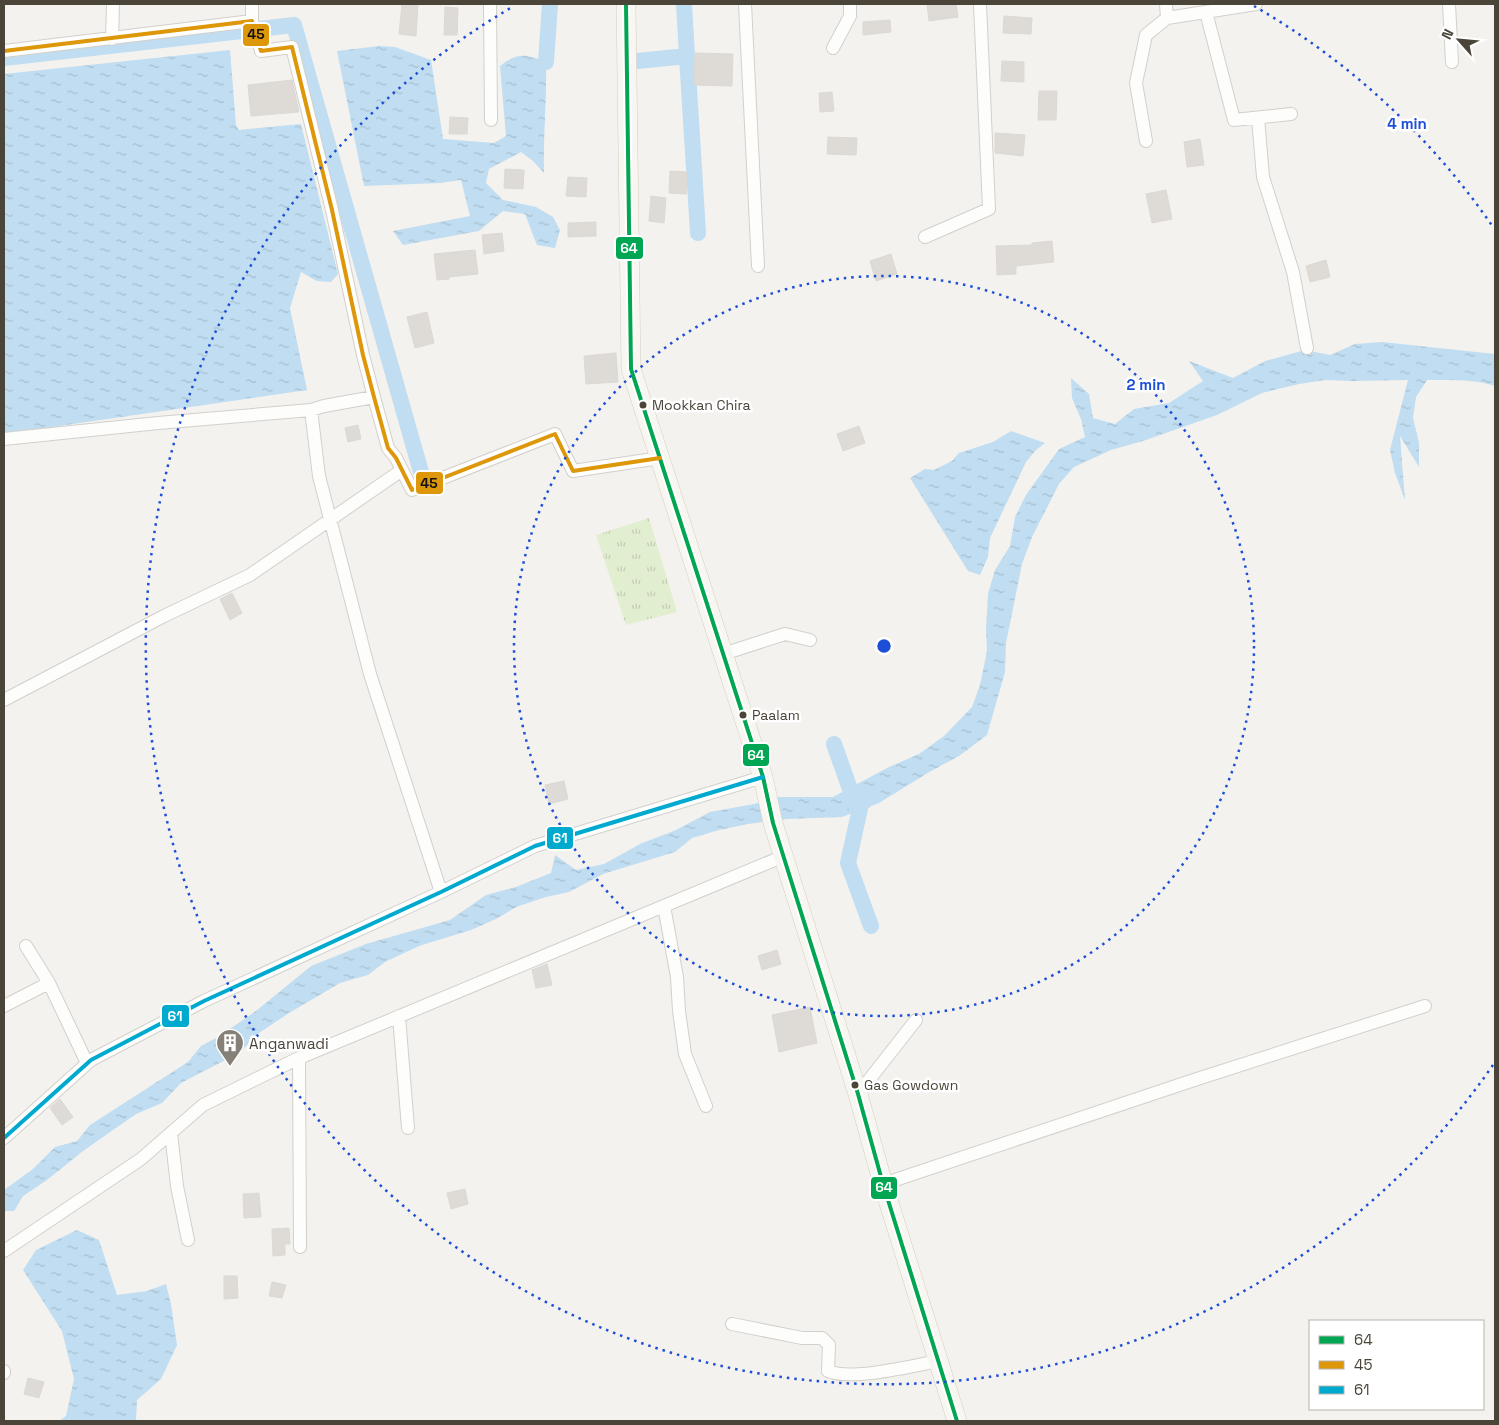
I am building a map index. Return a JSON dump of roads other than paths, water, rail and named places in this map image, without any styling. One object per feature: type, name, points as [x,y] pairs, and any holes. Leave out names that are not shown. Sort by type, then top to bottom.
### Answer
[{"type":"main road","points":[[626,4],[631,369],[763,778],[773,823],[858,1094],[883,1184],[957,1421]]},
{"type":"street","points":[[112,39],[113,4]]},
{"type":"street","points":[[252,4],[253,23],[261,51],[292,47],[332,210],[362,355],[388,448],[396,458],[412,490],[555,434],[573,470],[660,458]]},
{"type":"street","points":[[490,4],[491,120]]},
{"type":"street","points":[[745,4],[758,266]]},
{"type":"street","points":[[833,48],[850,16],[850,4]]},
{"type":"street","points":[[925,237],[989,209],[980,4]]},
{"type":"street","points":[[1166,4],[1166,18]]},
{"type":"street","points":[[1146,141],[1136,83],[1146,35],[1166,18],[1256,4]]},
{"type":"street","points":[[1449,4],[1452,62]]},
{"type":"street","points":[[1206,12],[1234,120],[1290,114]]},
{"type":"street","points":[[4,51],[253,23]]},
{"type":"street","points":[[1258,118],[1263,177],[1292,272],[1307,348]]},
{"type":"street","points":[[4,439],[311,410],[374,397]]},
{"type":"street","points":[[311,410],[319,476],[370,674],[442,892]]},
{"type":"street","points":[[4,700],[164,616],[250,575],[402,470]]},
{"type":"street","points":[[723,654],[785,634],[810,640]]},
{"type":"street","points":[[4,1138],[87,1063],[204,1001],[442,892],[535,846],[763,778]]},
{"type":"street","points":[[4,1251],[141,1159],[204,1105],[298,1058],[784,856]]},
{"type":"street","points":[[664,906],[677,977],[678,1011],[684,1054],[706,1106]]},
{"type":"street","points":[[26,946],[49,983],[87,1063]]},
{"type":"street","points":[[4,1006],[49,983]]},
{"type":"street","points":[[883,1184],[1194,1080],[1425,1006]]},
{"type":"street","points":[[399,1016],[408,1128]]},
{"type":"street","points":[[858,1094],[916,1020]]},
{"type":"street","points":[[298,1058],[300,1247]]},
{"type":"street","points":[[171,1133],[177,1186],[188,1240]]},
{"type":"street","points":[[732,1324],[802,1338],[822,1338],[829,1345],[828,1371],[834,1373],[855,1374],[938,1361]]},
{"type":"water","points":[[379,46],[395,47],[431,60],[443,139],[494,143],[506,136],[500,66],[517,56],[533,57],[546,62],[544,173],[521,152],[489,169],[486,183],[503,200],[536,207],[553,217],[560,230],[555,248],[537,245],[525,214],[503,211],[479,231],[403,245],[393,231],[470,216],[461,180],[440,183],[364,186],[337,51]]},
{"type":"water","points":[[230,50],[236,125],[239,130],[301,124],[338,274],[331,282],[317,281],[301,272],[290,308],[307,390],[4,434],[4,74]]},
{"type":"water","points":[[1382,342],[1495,354],[1495,386],[1470,381],[1427,380],[1416,397],[1413,418],[1419,443],[1419,467],[1400,436],[1405,500],[1395,473],[1390,450],[1408,380],[1325,380],[1262,393],[1217,415],[1111,450],[1074,467],[1059,484],[1032,537],[1022,564],[1006,643],[1005,672],[987,735],[959,756],[879,803],[842,817],[787,819],[748,824],[692,838],[675,852],[603,874],[569,892],[516,907],[498,918],[471,930],[419,946],[385,962],[368,975],[340,983],[259,1033],[239,1053],[181,1083],[162,1103],[136,1114],[23,1196],[14,1211],[4,1211],[4,1190],[33,1169],[55,1147],[77,1141],[90,1125],[188,1062],[201,1046],[218,1037],[256,1011],[311,966],[366,944],[450,920],[486,895],[516,887],[551,873],[555,855],[576,870],[604,864],[640,844],[676,830],[710,812],[754,804],[777,797],[833,797],[889,767],[919,754],[944,736],[972,707],[980,685],[987,651],[988,594],[995,570],[1010,546],[1015,517],[1026,495],[1059,449],[1085,437],[1081,419],[1072,398],[1071,378],[1089,394],[1093,418],[1115,424],[1134,409],[1169,403],[1203,381],[1189,361],[1233,378],[1265,361],[1305,350],[1330,355],[1355,344]]},
{"type":"water","points":[[1011,431],[1045,443],[1026,462],[990,538],[988,557],[980,575],[968,571],[910,478],[925,469],[934,470],[952,461],[959,453],[993,442]]},
{"type":"water","points":[[77,1230],[99,1240],[117,1295],[147,1291],[166,1284],[177,1345],[161,1379],[137,1400],[136,1421],[59,1421],[66,1416],[74,1379],[62,1331],[23,1270],[36,1250]]},
{"type":"waterway","points":[[546,62],[550,4]]},
{"type":"waterway","points":[[684,4],[687,56]]},
{"type":"waterway","points":[[4,58],[294,25],[421,472]]},
{"type":"waterway","points":[[637,61],[687,56],[698,233]]},
{"type":"waterway","points":[[834,744],[856,806]]},
{"type":"waterway","points":[[871,926],[848,863],[861,804],[873,794]]},
{"type":"place","name":"Mookkan Chira","points":[[643,405]]},
{"type":"place","name":"Paalam","points":[[743,715]]},
{"type":"place","name":"Anganwadi","points":[[230,1067]]},
{"type":"place","name":"Gas Gowdown","points":[[855,1085]]}]
